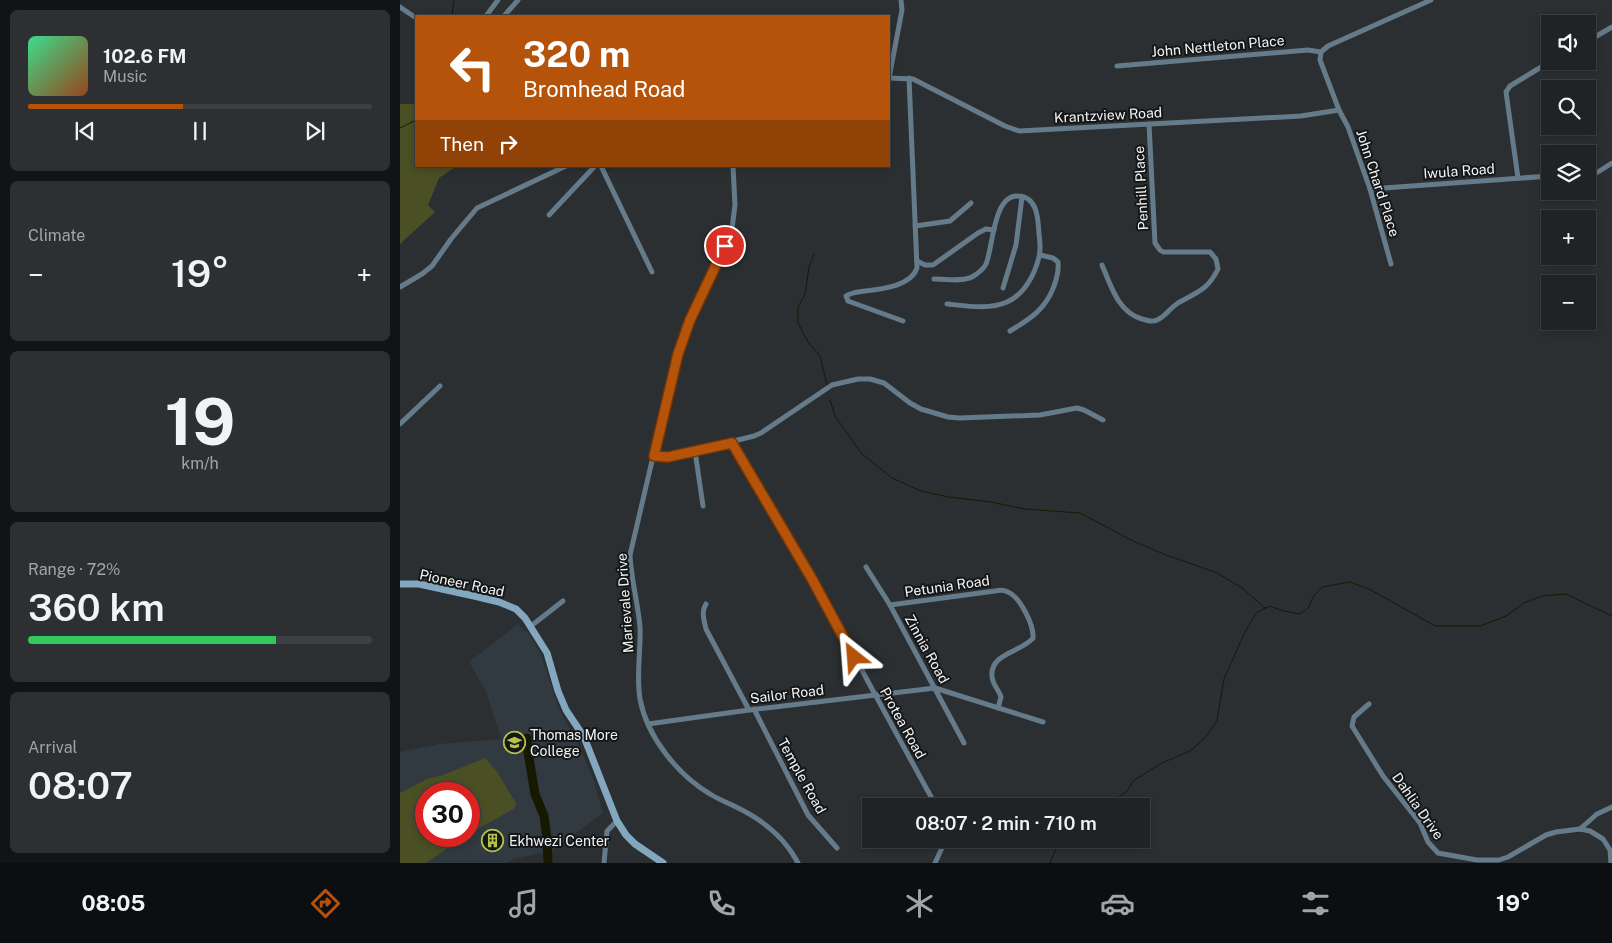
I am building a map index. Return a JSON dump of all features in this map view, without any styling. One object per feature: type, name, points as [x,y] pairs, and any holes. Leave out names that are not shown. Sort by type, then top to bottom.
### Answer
[{"type":"main road","name":"Pioneer Road","points":[[400,584],[419,584],[499,602],[516,609],[525,618],[547,653],[558,691],[566,710],[584,737],[617,821],[635,844],[663,863]]},
{"type":"street","points":[[487,15],[498,0]]},
{"type":"street","points":[[505,15],[518,0]]},
{"type":"street","points":[[890,73],[902,10],[901,0]]},
{"type":"street","points":[[1321,52],[1328,46],[1431,0]]},
{"type":"street","points":[[400,8],[415,17]]},
{"type":"street","points":[[1596,36],[1612,27]]},
{"type":"street","name":"John Nettleton Place","points":[[1116,66],[1308,50],[1321,52]]},
{"type":"street","name":"John Chard Place","points":[[1321,52],[1320,60],[1339,110],[1348,127],[1370,188],[1391,264]]},
{"type":"street","points":[[1518,178],[1506,93],[1510,86],[1541,67]]},
{"type":"street","name":"Krantzview Road","points":[[890,78],[909,78],[1005,126],[1019,131],[1301,116],[1339,110]]},
{"type":"street","points":[[903,321],[848,301],[846,296],[879,289],[907,280],[915,273],[917,261],[909,78]]},
{"type":"street","name":"Penhill Place","points":[[1102,265],[1117,299],[1124,308],[1138,318],[1153,321],[1157,320],[1178,303],[1203,290],[1218,269],[1216,259],[1210,252],[1163,252],[1155,243],[1149,124]]},
{"type":"street","points":[[1596,172],[1612,163]]},
{"type":"street","points":[[400,287],[432,266],[451,239],[477,208],[564,167]]},
{"type":"street","points":[[549,215],[594,167]]},
{"type":"street","points":[[601,167],[652,272]]},
{"type":"street","name":"Marievale Drive","points":[[733,167],[735,205],[732,229],[690,320],[678,354],[630,555],[640,624],[640,698],[648,724],[663,749],[681,773],[711,795],[764,822],[786,844],[798,863]]},
{"type":"street","name":"Iwula Road","points":[[1370,188],[1541,177]]},
{"type":"street","points":[[934,279],[959,280],[978,273],[986,264],[994,230],[1003,204],[1011,197],[1022,197],[1030,201],[1036,210],[1038,218],[1040,255],[1027,285],[1016,297],[994,305],[947,304]]},
{"type":"street","points":[[1003,288],[1016,245],[1022,197]]},
{"type":"street","points":[[915,226],[950,221],[971,203]]},
{"type":"street","points":[[917,261],[925,265],[933,265],[978,233],[986,229],[994,230]]},
{"type":"street","points":[[1010,332],[1038,313],[1051,294],[1058,275],[1058,262],[1053,258],[1040,255]]},
{"type":"street","points":[[654,456],[666,457],[696,451],[732,443],[762,433],[832,385],[858,379],[877,380],[920,409],[948,417],[1040,415],[1077,408],[1103,420]]},
{"type":"street","points":[[400,424],[440,386]]},
{"type":"street","name":"Protea Road","points":[[732,443],[812,579],[874,696],[931,798]]},
{"type":"street","points":[[696,451],[703,506]]},
{"type":"street","points":[[651,466],[666,457]]},
{"type":"street","name":"Zinnia Road","points":[[866,568],[890,605],[964,743]]},
{"type":"street","name":"Petunia Road","points":[[890,605],[995,590],[1008,592],[1013,595],[1032,624],[1033,638],[1029,643],[1006,654],[994,666],[992,678],[1001,697],[998,708]]},
{"type":"street","points":[[531,626],[563,601]]},
{"type":"street","name":"Temple Road","points":[[706,604],[703,610],[706,629],[808,815],[837,848]]},
{"type":"street","name":"Sailor Road","points":[[648,724],[935,688],[1042,722]]},
{"type":"street","name":"Dahlia Drive","points":[[1369,704],[1354,717],[1352,726],[1383,776],[1420,823],[1428,842],[1438,853],[1477,860],[1499,860],[1508,857],[1546,835],[1580,829]]},
{"type":"street","points":[[654,734],[656,726],[660,721]]},
{"type":"street","points":[[1580,829],[1597,814],[1612,808]]},
{"type":"street","points":[[604,863],[606,833],[608,828],[617,821]]},
{"type":"street","points":[[1580,829],[1590,831],[1602,839],[1610,850],[1611,863]]},
{"type":"street","points":[[935,863],[942,848]]},
{"type":"shaded area","name":"Thomas More College","points":[[518,624],[525,632],[527,631],[541,655],[559,709],[577,742],[593,778],[603,813],[551,851],[514,859],[507,863],[400,863],[400,752],[438,744],[501,739],[486,691],[469,662]]},
{"type":"green space","points":[[400,104],[415,104],[415,167],[456,167],[439,178],[428,205],[435,212],[400,244]]},
{"type":"green space","points":[[485,758],[497,772],[516,803],[515,808],[480,828],[480,782],[421,782]]},
{"type":"green space","points":[[415,785],[415,847],[448,847],[426,863],[400,863],[400,793]]},
{"type":"waterway","points":[[452,15],[454,0]]},
{"type":"waterway","points":[[400,128],[415,120]]},
{"type":"waterway","points":[[814,254],[809,267],[805,294],[798,307],[798,323],[808,342],[820,356],[827,385]]},
{"type":"waterway","points":[[830,400],[835,416],[861,453],[892,478],[921,491],[949,497],[991,502],[1025,509],[1080,513],[1133,541],[1215,572],[1241,587],[1265,608]]},
{"type":"waterway","points":[[1118,798],[1127,791],[1134,780],[1162,763],[1190,751],[1204,739],[1217,721],[1224,679],[1245,632],[1256,613],[1269,606],[1300,614],[1309,607],[1313,597],[1322,587],[1350,582],[1371,590],[1435,626],[1480,626],[1506,616],[1524,603],[1542,596],[1566,594],[1612,616]]},
{"type":"waterway","points":[[527,738],[535,794],[544,816],[548,863]]},
{"type":"waterway","points":[[1050,863],[1056,848]]},
{"type":"place","name":"Thomas More College","points":[[514,743]]},
{"type":"place","name":"Ekhwezi Center","points":[[493,841]]},
{"type":"route","points":[[725,246],[685,333],[672,374],[654,456],[668,457],[732,443],[812,579],[854,657]]}]
